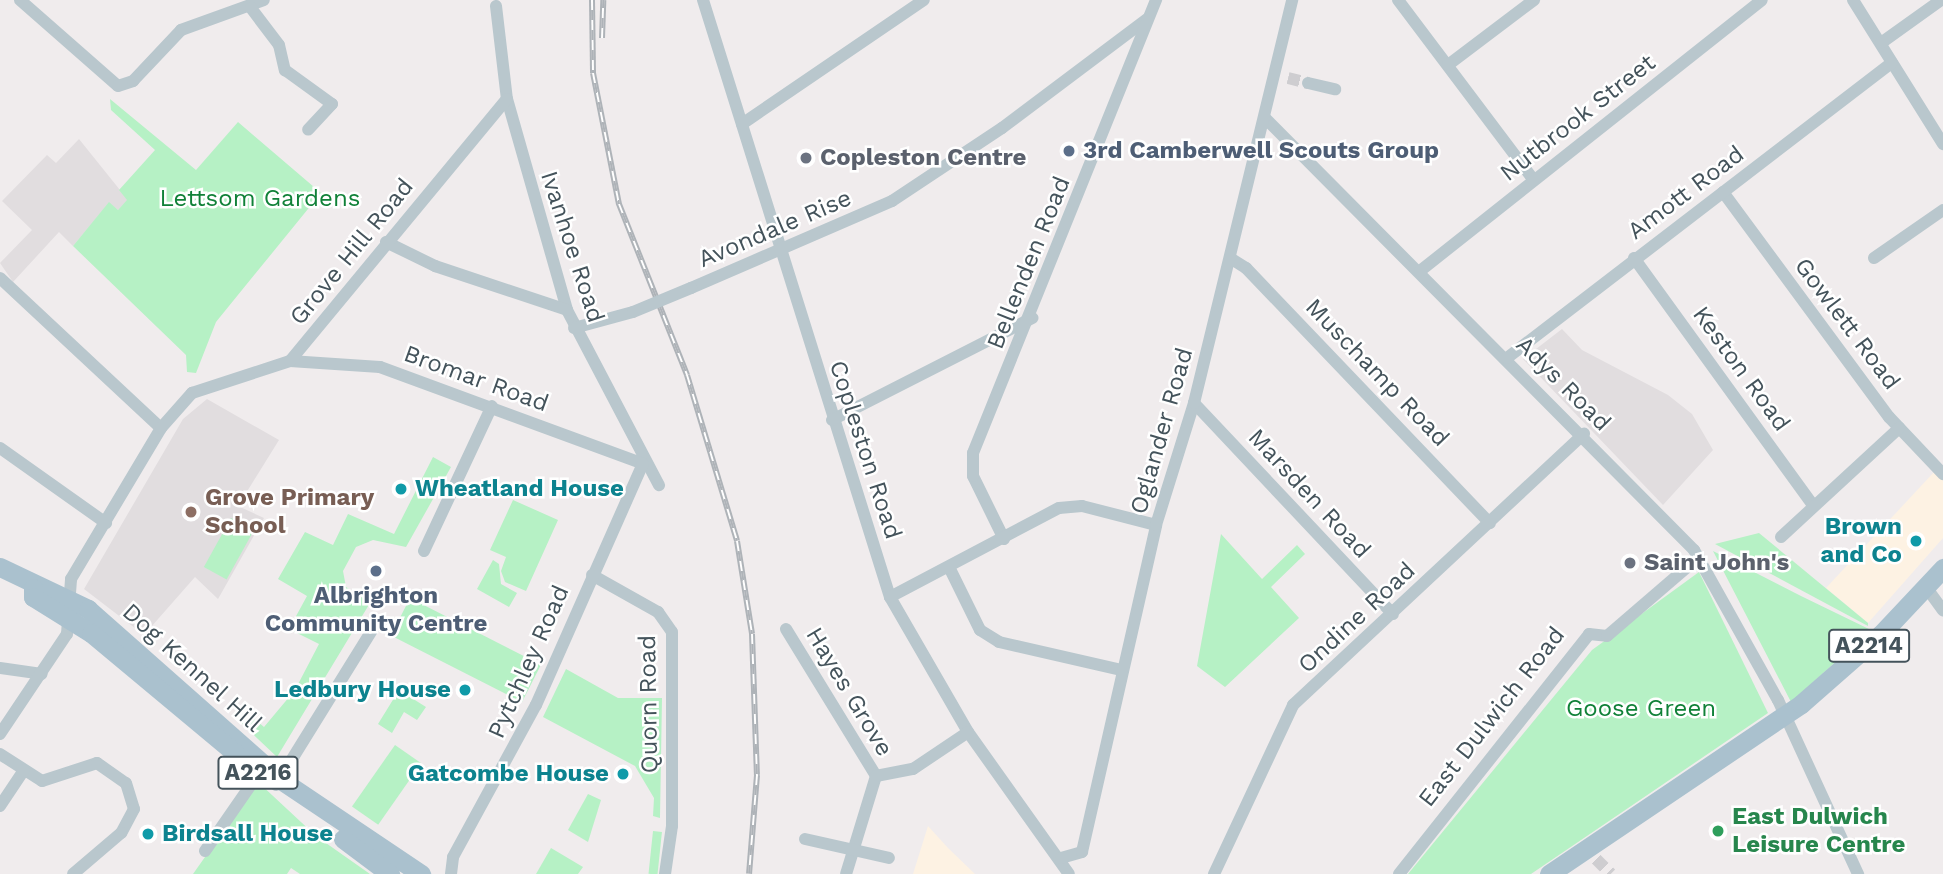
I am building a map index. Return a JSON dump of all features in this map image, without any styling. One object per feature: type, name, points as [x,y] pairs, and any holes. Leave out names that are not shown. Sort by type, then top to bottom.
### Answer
[{"type":"main road","name":"A2216","points":[[0,567],[33,588],[65,596]]},
{"type":"main road","name":"A2214","points":[[1549,874],[1589,855],[1786,715],[1870,645],[1943,568]]},
{"type":"main road","name":"A2216","points":[[33,588],[33,597],[72,622]]},
{"type":"main road","name":"Dog Kennel Hill","points":[[65,596],[117,631],[278,783],[390,874]]},
{"type":"main road","name":"Dog Kennel Hill","points":[[72,622],[258,773],[421,874]]},
{"type":"street","points":[[20,0],[118,86],[133,81],[181,30],[251,9],[264,0]]},
{"type":"street","name":"Copleston Road","points":[[703,0],[832,420],[890,597],[968,732],[1061,858],[1069,874]]},
{"type":"street","points":[[742,124],[924,0]]},
{"type":"street","name":"Bellenden Road","points":[[1004,539],[973,477],[973,453],[1032,318],[1156,0]]},
{"type":"street","name":"Oglander Road","points":[[1061,858],[1082,852],[1156,524],[1194,403],[1265,118],[1282,76],[1292,0]]},
{"type":"street","points":[[1398,0],[1533,179]]},
{"type":"street","points":[[1448,65],[1534,0]]},
{"type":"street","points":[[1853,0],[1943,144]]},
{"type":"street","points":[[1881,43],[1941,0]]},
{"type":"street","name":"Nutbrook Street","points":[[1420,271],[1755,2]]},
{"type":"street","name":"Ivanhoe Road","points":[[496,6],[506,99],[574,328],[643,464],[659,485]]},
{"type":"street","points":[[251,9],[279,46],[285,70],[332,104],[308,130]]},
{"type":"street","name":"Avondale Rise","points":[[574,328],[633,312],[781,254],[892,201],[1002,128],[1149,18]]},
{"type":"street","name":"Amott Road","points":[[1507,358],[1634,258],[1892,63]]},
{"type":"street","points":[[1308,83],[1335,89]]},
{"type":"street","name":"Grove Hill Road","points":[[65,596],[160,428],[192,393],[290,361],[506,99]]},
{"type":"street","name":"Adys Road","points":[[1265,118],[1584,433],[1699,557],[1786,715],[1858,874]]},
{"type":"street","name":"Gowlett Road","points":[[1723,192],[1899,428],[1943,474]]},
{"type":"street","points":[[1874,258],[1943,210]]},
{"type":"street","points":[[386,242],[435,266],[568,310]]},
{"type":"street","name":"Muschamp Road","points":[[1230,258],[1246,268],[1490,523]]},
{"type":"street","name":"Keston Road","points":[[1634,258],[1813,505]]},
{"type":"street","points":[[0,278],[160,428]]},
{"type":"street","points":[[832,420],[1032,318]]},
{"type":"street","name":"Bromar Road","points":[[290,361],[380,367],[492,406],[643,464]]},
{"type":"street","name":"Marsden Road","points":[[1194,403],[1393,614]]},
{"type":"street","points":[[424,551],[492,406]]},
{"type":"street","points":[[1781,537],[1899,428]]},
{"type":"street","name":"Ondine Road","points":[[1214,874],[1288,712],[1584,433]]},
{"type":"street","points":[[0,448],[106,523]]},
{"type":"street","name":"Pytchley Road","points":[[451,874],[453,857],[516,747],[643,464]]},
{"type":"street","points":[[890,597],[950,569],[1059,508],[1082,506],[1156,524]]},
{"type":"street","name":"East Dulwich Road","points":[[1399,874],[1589,634],[1607,636],[1699,557]]},
{"type":"street","points":[[950,569],[980,630],[999,642],[1121,670]]},
{"type":"street","name":"Quorn Road","points":[[592,575],[659,612],[673,632],[672,827],[665,874]]},
{"type":"street","points":[[1926,587],[1943,610]]},
{"type":"street","points":[[0,734],[42,674],[72,622],[65,596]]},
{"type":"street","points":[[278,783],[377,622]]},
{"type":"street","name":"Hayes Grove","points":[[786,629],[876,776],[846,874]]},
{"type":"street","points":[[0,668],[42,674]]},
{"type":"street","name":"Hayes Grove","points":[[876,776],[913,769],[968,732]]},
{"type":"street","points":[[0,754],[47,781],[97,763],[126,783],[134,809],[121,833],[73,874]]},
{"type":"street","points":[[0,806],[24,770]]},
{"type":"street","points":[[205,852],[258,773]]},
{"type":"street","points":[[805,839],[889,858]]},
{"type":"shaded area","points":[[79,139],[128,200],[118,210],[109,203],[73,246],[59,232],[13,282],[0,263],[32,230],[2,201],[47,155],[56,163]]},
{"type":"shaded area","points":[[1562,329],[1582,350],[1668,395],[1692,414],[1713,450],[1663,505],[1523,359]]},
{"type":"shaded area","name":"Grove Primary School","points":[[207,399],[279,440],[238,506],[264,518],[218,599],[195,577],[144,635],[84,589],[183,419]]},
{"type":"shaded area","points":[[1935,471],[1943,478],[1943,538],[1868,623],[1826,588]]},
{"type":"shaded area","points":[[928,826],[948,848],[975,874],[913,874]]},
{"type":"green space","name":"Lettsom Gardens","points":[[110,99],[196,170],[238,122],[321,193],[216,322],[196,373],[187,372],[186,355],[73,246],[109,202],[118,210],[127,200],[119,190],[155,150],[111,110]]},
{"type":"green space","points":[[433,457],[451,467],[406,547],[373,540],[356,547],[343,571],[346,587],[370,603],[277,757],[237,719],[245,711],[264,727],[295,690],[319,644],[289,629],[307,596],[278,579],[305,532],[333,545],[348,514],[394,534]]},
{"type":"green space","points":[[513,500],[558,520],[526,591],[505,582],[501,571],[506,557],[490,550]]},
{"type":"green space","points":[[231,518],[254,531],[227,580],[204,567]]},
{"type":"green space","points":[[1759,533],[1868,623],[1868,626],[1715,544]]},
{"type":"green space","points":[[1221,534],[1262,579],[1297,545],[1305,554],[1271,587],[1299,618],[1225,687],[1197,666]]},
{"type":"green space","points":[[1713,551],[1801,596],[1871,630],[1791,702]]},
{"type":"green space","points":[[493,560],[499,564],[501,584],[517,593],[509,607],[477,589]]},
{"type":"green space","name":"Goose Green","points":[[1699,572],[1768,713],[1531,874],[1408,874],[1592,650]]},
{"type":"green space","points":[[410,598],[541,665],[522,702],[391,635]]},
{"type":"green space","points":[[566,669],[618,698],[662,698],[660,818],[653,816],[654,798],[635,766],[543,717]]},
{"type":"green space","points":[[399,690],[426,707],[417,720],[404,712],[392,733],[378,724]]},
{"type":"green space","points":[[395,745],[421,763],[378,825],[352,806]]},
{"type":"green space","points":[[258,782],[316,836],[370,874],[300,874],[291,868],[287,874],[193,874]]},
{"type":"green space","points":[[588,794],[601,800],[588,842],[568,830]]},
{"type":"green space","points":[[653,831],[662,832],[658,874],[649,874]]},
{"type":"green space","points":[[551,848],[583,867],[578,874],[536,874]]},
{"type":"tunnel","points":[[1288,78],[1308,83]]},
{"type":"tunnel","points":[[1596,859],[1611,874]]},
{"type":"railway","points":[[592,0],[593,73],[619,204],[687,375],[737,541],[752,634],[757,775],[749,874]]},
{"type":"railway","points":[[602,38],[603,0]]},
{"type":"place","name":"3rd Camberwell Scouts Group","points":[[1069,151]]},
{"type":"place","name":"Copleston Centre","points":[[806,158]]},
{"type":"place","name":"Wheatland House","points":[[401,489]]},
{"type":"place","name":"Grove Primary School","points":[[191,512]]},
{"type":"place","name":"Brown and Co","points":[[1916,541]]},
{"type":"place","name":"Saint John's","points":[[1630,563]]},
{"type":"place","name":"Albrighton Community Centre","points":[[376,571]]},
{"type":"place","name":"Ledbury House","points":[[465,690]]},
{"type":"place","name":"Gatcombe House","points":[[623,774]]},
{"type":"place","name":"East Dulwich Leisure Centre","points":[[1718,831]]},
{"type":"place","name":"Birdsall House","points":[[148,834]]}]
